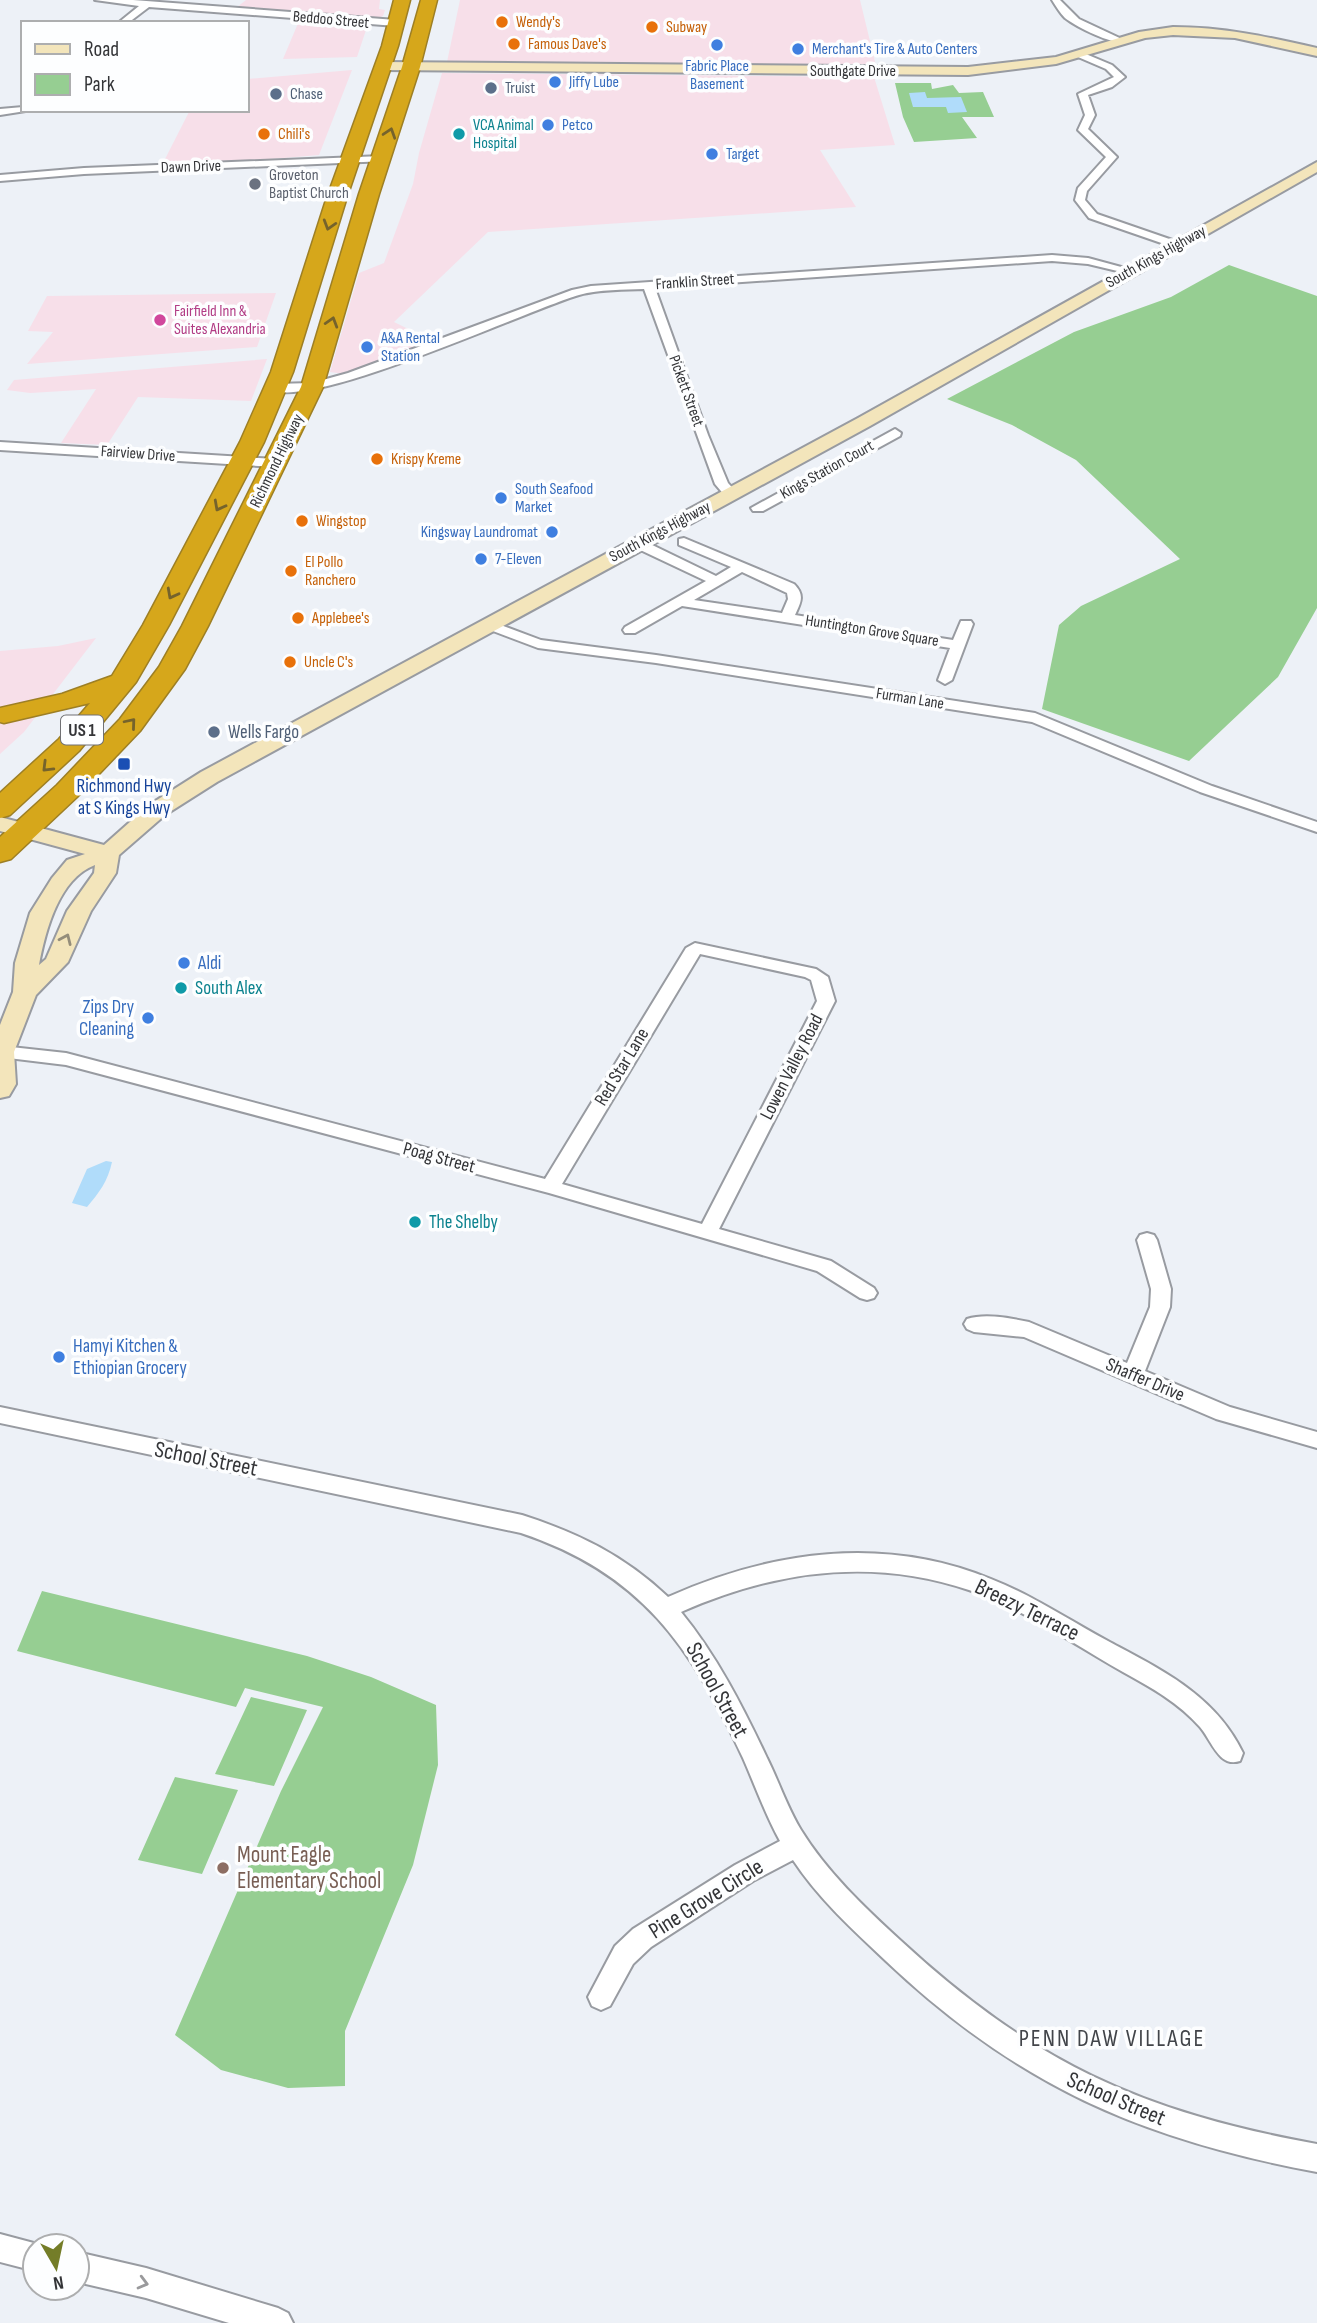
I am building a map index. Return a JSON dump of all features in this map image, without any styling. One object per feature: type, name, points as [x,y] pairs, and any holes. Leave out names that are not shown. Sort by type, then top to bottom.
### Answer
[{"type":"highway","name":"Richmond Highway","points":[[0,809],[69,745],[122,682],[156,625],[242,460],[275,388],[383,66],[402,0]]},
{"type":"highway","name":"Richmond Highway","points":[[0,853],[12,828],[68,791],[130,725],[172,668],[276,463],[312,387],[411,67],[429,0]]},
{"type":"highway","points":[[4,715],[69,701],[122,682]]},
{"type":"main road","name":"Southgate Drive","points":[[383,66],[958,71],[1020,66],[1081,55],[1121,41],[1166,32],[1210,31],[1256,37],[1317,52]]},
{"type":"main road","name":"South Kings Highway","points":[[108,853],[157,810],[209,777],[731,494],[1317,166]]},
{"type":"main road","points":[[0,1090],[3,1084],[1,1053],[25,992],[56,962],[79,911],[105,873],[108,853],[12,828]]},
{"type":"street","name":"Beddoo Street","points":[[99,0],[396,23]]},
{"type":"street","points":[[1056,0],[1063,13],[1071,19],[1121,41]]},
{"type":"street","points":[[125,21],[147,4]]},
{"type":"street","points":[[1081,55],[1109,67],[1120,77],[1109,85],[1083,94],[1090,115],[1083,130],[1112,157],[1080,194],[1080,200],[1093,216],[1177,245]]},
{"type":"street","points":[[0,111],[21,110]]},
{"type":"street","name":"Dawn Drive","points":[[0,178],[98,171],[382,159]]},
{"type":"street","name":"Franklin Street","points":[[275,388],[312,387],[412,355],[576,292],[1052,258],[1088,261],[1130,271]]},
{"type":"street","name":"Pickett Street","points":[[648,285],[702,435],[722,484],[731,494]]},
{"type":"street","name":"Kings Station Court","points":[[758,508],[895,433]]},
{"type":"street","name":"Fairview Drive","points":[[0,446],[276,463]]},
{"type":"street","name":"Huntington Grove Square","points":[[684,542],[743,566],[794,592],[795,599],[787,618]]},
{"type":"street","points":[[639,544],[716,581]]},
{"type":"street","points":[[630,630],[743,566]]},
{"type":"street","name":"Huntington Grove Square","points":[[682,602],[957,645]]},
{"type":"street","name":"Huntington Grove Square","points":[[945,680],[966,624]]},
{"type":"street","name":"Furman Lane","points":[[489,625],[538,644],[656,659],[1035,718],[1206,789],[1317,827]]},
{"type":"street","name":"Red Star Lane","points":[[550,1187],[695,948]]},
{"type":"street","name":"Lowen Valley Road","points":[[695,948],[810,973],[819,977],[826,1001],[707,1233]]},
{"type":"street","name":"Poag Street","points":[[1,1053],[66,1059],[550,1187],[824,1266],[867,1293]]},
{"type":"street","points":[[1132,1375],[1160,1307],[1161,1289],[1147,1240]]},
{"type":"street","name":"Shaffer Drive","points":[[974,1324],[1012,1326],[1029,1330],[1224,1413],[1317,1440]]},
{"type":"street","name":"School Street","points":[[0,1415],[503,1519],[588,1550],[615,1566],[666,1609],[698,1650],[721,1689],[796,1845],[862,1922],[920,1976],[997,2038],[1055,2073],[1128,2107],[1196,2131],[1266,2150],[1317,2158]]},
{"type":"street","name":"Breezy Terrace","points":[[666,1609],[707,1588],[801,1563],[860,1560],[933,1571],[974,1583],[1013,1599],[1171,1687],[1213,1723],[1231,1753]]},
{"type":"street","name":"Pine Grove Circle","points":[[601,1997],[624,1955],[642,1938],[796,1845]]},
{"type":"street","points":[[0,2248],[21,2253]]},
{"type":"street","points":[[91,2270],[146,2283],[278,2323]]},
{"type":"shaded area","points":[[246,0],[380,0],[379,9],[385,10],[383,16],[375,19],[236,8]]},
{"type":"shaded area","points":[[460,0],[860,0],[876,66],[447,62]]},
{"type":"shaded area","points":[[299,21],[366,30],[357,57],[283,59]]},
{"type":"shaded area","points":[[352,70],[319,155],[247,161],[163,163],[189,112],[248,112],[248,79]]},
{"type":"shaded area","points":[[442,73],[874,77],[895,145],[820,150],[856,207],[488,232],[394,322],[437,343],[345,374],[330,372],[359,273],[384,263],[413,184]]},
{"type":"shaded area","points":[[276,293],[257,347],[27,364],[53,332],[28,331],[47,296]]},
{"type":"shaded area","points":[[267,359],[251,401],[138,397],[107,445],[61,443],[96,389],[30,393],[7,390],[14,380]]},
{"type":"shaded area","points":[[96,638],[24,732],[0,754],[0,651],[58,646]]},
{"type":"green space","points":[[895,83],[931,83],[932,89],[953,85],[959,93],[983,92],[994,117],[962,117],[977,138],[914,142],[903,117]]},
{"type":"green space","points":[[1229,265],[1317,296],[1317,608],[1278,677],[1189,761],[1042,709],[1059,625],[1081,606],[1180,559],[1076,460],[1012,425],[947,399],[1074,332],[1171,297]]},
{"type":"green space","points":[[42,1591],[307,1656],[371,1677],[436,1705],[438,1765],[413,1865],[345,2031],[345,2086],[288,2088],[221,2070],[175,2035],[281,1791],[323,1707],[245,1688],[236,1707],[17,1651]]},
{"type":"green space","points":[[251,1697],[307,1710],[274,1786],[215,1774]]},
{"type":"green space","points":[[175,1777],[238,1790],[202,1874],[138,1860]]},
{"type":"water","points":[[925,92],[927,98],[961,97],[967,112],[948,113],[946,107],[913,107],[909,93]]},
{"type":"water","points":[[106,1161],[112,1162],[108,1175],[87,1207],[72,1203],[87,1169]]},
{"type":"place","name":"Wendy's","points":[[502,22]]},
{"type":"place","name":"Subway","points":[[652,27]]},
{"type":"place","name":"Famous Dave's","points":[[514,44]]},
{"type":"place","name":"Fabric Place Basement","points":[[717,45]]},
{"type":"place","name":"Merchant's Tire & Auto Centers","points":[[798,49]]},
{"type":"place","name":"Jiffy Lube","points":[[555,82]]},
{"type":"place","name":"Truist","points":[[491,88]]},
{"type":"place","name":"Chase","points":[[276,94]]},
{"type":"place","name":"Petco","points":[[548,125]]},
{"type":"place","name":"Chili's","points":[[264,134]]},
{"type":"place","name":"VCA Animal Hospital","points":[[459,134]]},
{"type":"place","name":"Target","points":[[712,154]]},
{"type":"place","name":"Groveton Baptist Church","points":[[255,184]]},
{"type":"place","name":"Fairfield Inn & Suites Alexandria","points":[[160,320]]},
{"type":"place","name":"A&A Rental Station","points":[[367,347]]},
{"type":"place","name":"Krispy Kreme","points":[[377,459]]},
{"type":"place","name":"South Seafood Market","points":[[501,498]]},
{"type":"place","name":"Wingstop","points":[[302,521]]},
{"type":"place","name":"Kingsway Laundromat","points":[[552,532]]},
{"type":"place","name":"7-Eleven","points":[[481,559]]},
{"type":"place","name":"El Pollo Ranchero","points":[[291,571]]},
{"type":"place","name":"Applebee's","points":[[298,618]]},
{"type":"place","name":"Uncle C's","points":[[290,662]]},
{"type":"place","name":"Wells Fargo","points":[[214,732]]},
{"type":"place","name":"Richmond Hwy at S Kings Hwy","points":[[124,764]]},
{"type":"place","name":"Aldi","points":[[184,963]]},
{"type":"place","name":"South Alex","points":[[181,988]]},
{"type":"place","name":"Zips Dry Cleaning","points":[[148,1018]]},
{"type":"place","name":"The Shelby","points":[[415,1222]]},
{"type":"place","name":"Hamyi Kitchen & Ethiopian Grocery","points":[[59,1357]]},
{"type":"place","name":"Mount Eagle Elementary School","points":[[223,1868]]},
{"type":"district","name":"PENN DAW VILLAGE","points":[[1112,2038]]}]
